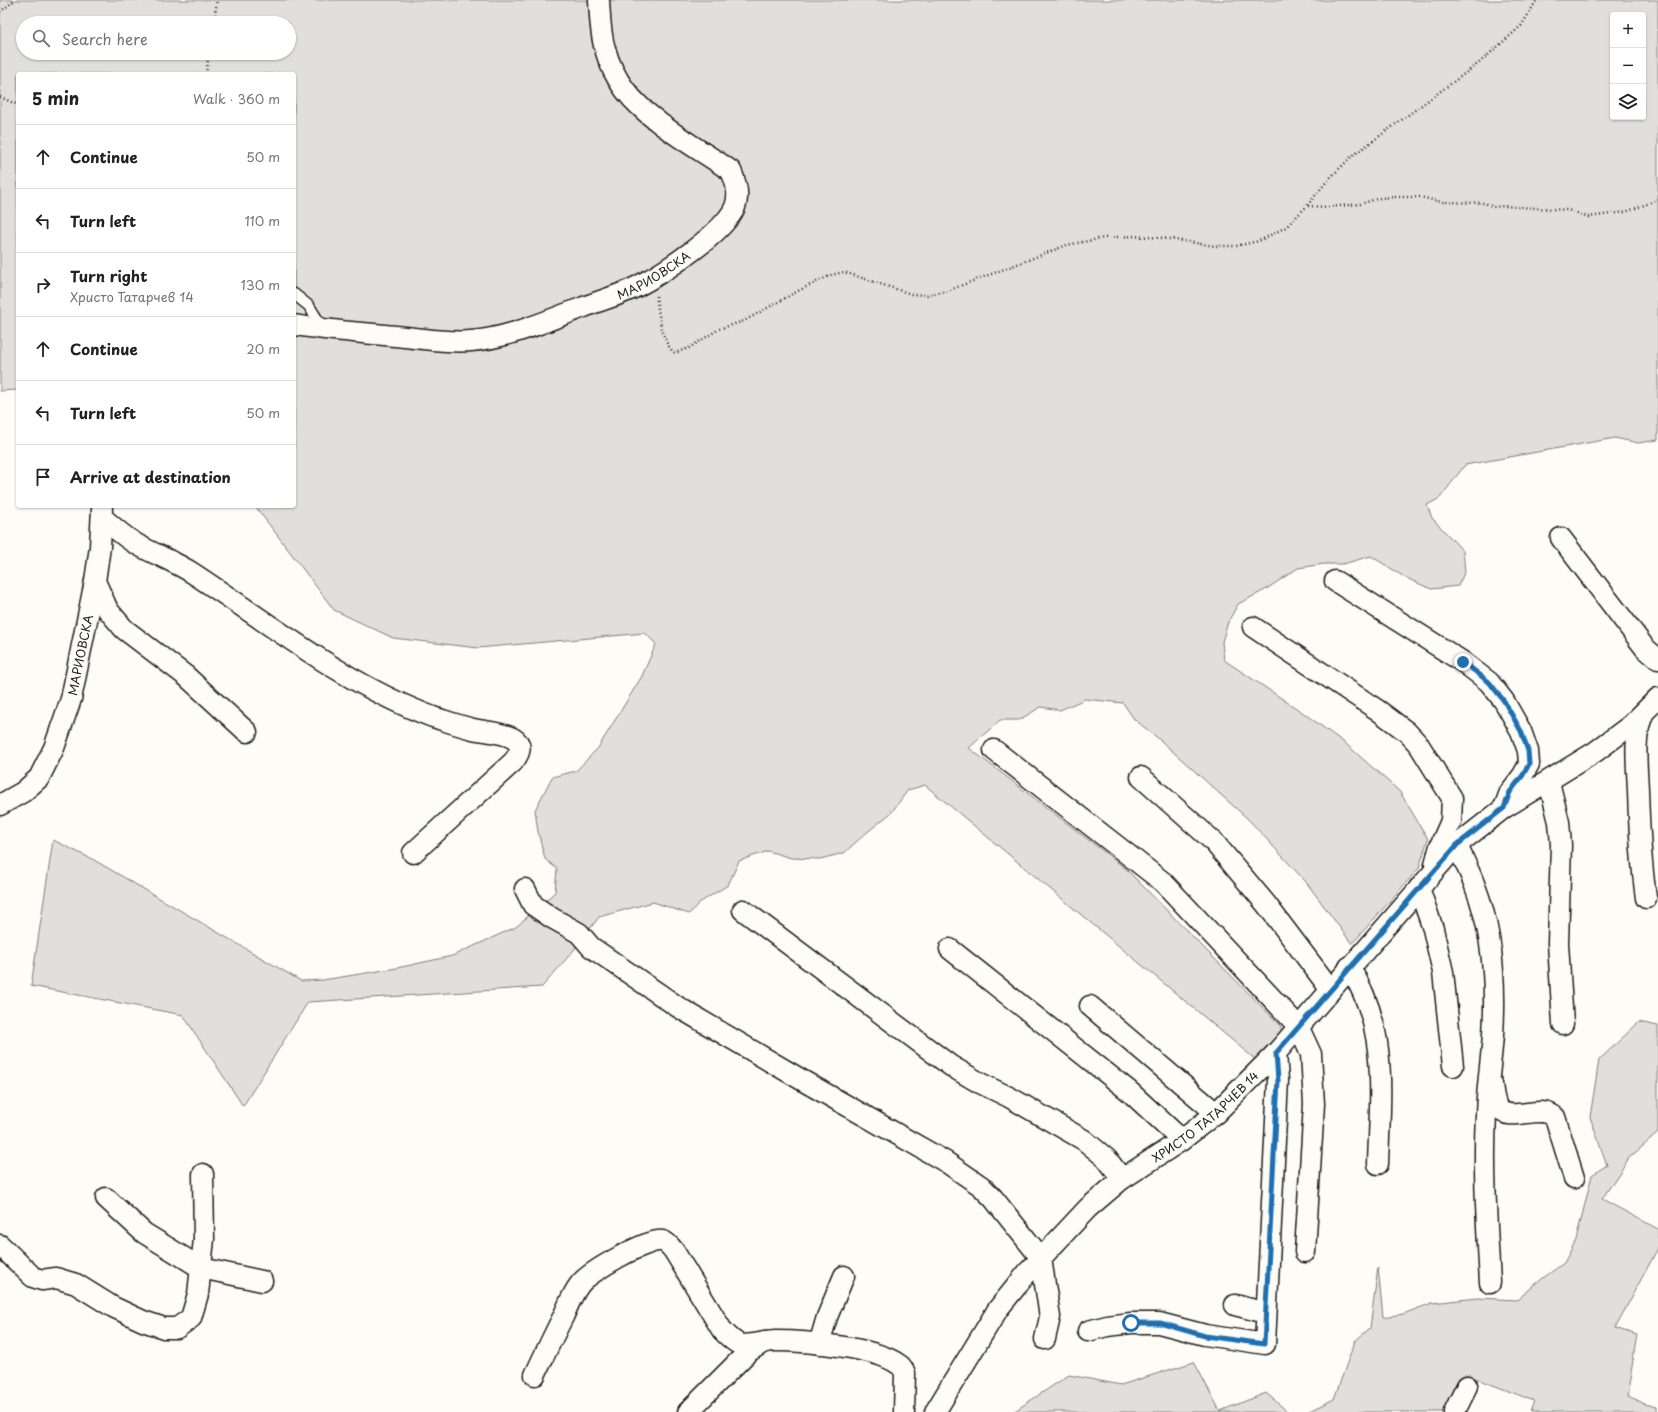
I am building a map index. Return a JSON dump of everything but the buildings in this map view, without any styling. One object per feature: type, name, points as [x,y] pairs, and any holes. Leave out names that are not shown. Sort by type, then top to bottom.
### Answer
[{"type":"street","name":"МАРИОВСКА","points":[[296,325],[324,330],[452,342],[495,338],[530,327],[636,287],[653,278],[708,239],[724,222],[735,207],[737,193],[736,182],[731,172],[661,123],[639,105],[625,90],[614,72],[604,48],[601,32],[599,0]]},
{"type":"street","name":"МАРИОВСКА","points":[[0,805],[24,792],[39,778],[54,748],[69,706],[95,581],[102,511]]},
{"type":"street","points":[[102,511],[124,535],[138,545],[187,570],[346,674],[390,698],[432,716],[473,729],[504,733],[516,740],[520,753],[513,762],[413,853]]},
{"type":"street","points":[[1561,538],[1645,648],[1658,659]]},
{"type":"street","points":[[95,581],[108,610],[124,629],[186,676],[247,732]]},
{"type":"street","points":[[1335,581],[1463,662],[1489,682],[1504,701],[1521,731],[1528,751],[1529,764],[1523,775],[1510,792],[1504,808]]},
{"type":"street","points":[[1253,627],[1379,710],[1407,732],[1419,745],[1452,798],[1451,821],[1440,846],[1432,872]]},
{"type":"street","name":"ХРИСТО ТАТАРЧЕВ 14","points":[[935,1412],[998,1309],[1015,1286],[1088,1208],[1122,1179],[1182,1140],[1216,1113],[1276,1053],[1349,967],[1457,845],[1504,808],[1549,782],[1595,752],[1631,725],[1658,698]]},
{"type":"street","points":[[1643,714],[1639,725],[1636,744],[1640,835],[1646,898]]},
{"type":"street","points":[[994,750],[1163,882],[1298,1026],[1311,1054],[1314,1104],[1305,1252]]},
{"type":"street","points":[[1141,777],[1213,841],[1266,904],[1331,990]]},
{"type":"street","points":[[1549,782],[1559,822],[1561,845],[1558,943],[1564,1024]]},
{"type":"street","points":[[1457,845],[1476,887],[1488,937],[1493,982],[1493,1034],[1485,1138],[1490,1283]]},
{"type":"street","points":[[1419,888],[1433,929],[1443,972],[1453,1066]]},
{"type":"street","points":[[524,889],[533,905],[552,918],[579,933],[591,947],[678,1007],[967,1175],[981,1186],[993,1198],[1041,1258],[1050,1317],[1045,1339]]},
{"type":"street","points":[[743,910],[951,1066],[1084,1140],[1107,1160],[1122,1179]]},
{"type":"street","points":[[950,949],[1129,1091],[1182,1140]]},
{"type":"street","points":[[1349,967],[1363,990],[1370,1009],[1377,1037],[1380,1082],[1378,1164]]},
{"type":"street","points":[[1090,1006],[1216,1113]]},
{"type":"street","points":[[1088,1331],[1107,1326],[1131,1323],[1160,1323],[1205,1336],[1264,1344],[1278,1080],[1276,1053]]},
{"type":"street","points":[[1491,1064],[1495,1100],[1502,1112],[1508,1114],[1545,1111],[1551,1113],[1555,1117],[1574,1178]]},
{"type":"street","points":[[0,1245],[33,1277],[42,1280],[56,1278],[76,1284],[113,1307],[143,1321],[164,1328],[177,1328],[191,1318],[198,1294],[204,1239],[203,1174]]},
{"type":"street","points":[[106,1198],[144,1233],[201,1268],[262,1281]]},
{"type":"street","points":[[535,1375],[574,1294],[584,1280],[592,1273],[637,1248],[655,1241],[662,1241],[668,1243],[674,1251],[728,1336],[739,1344],[789,1341],[819,1344],[869,1353],[887,1358],[898,1363],[905,1373],[904,1412]]},
{"type":"street","points":[[819,1344],[827,1317],[844,1276]]},
{"type":"street","points":[[1235,1305],[1266,1313]]},
{"type":"street","points":[[688,1412],[748,1352],[764,1342]]},
{"type":"street","points":[[1454,1412],[1467,1386]]},
{"type":"lane","points":[[296,296],[310,306],[324,330]]},
{"type":"path","points":[[0,12],[15,0]]},
{"type":"path","points":[[215,16],[217,0]]},
{"type":"path","points":[[653,278],[664,337],[669,348],[675,353],[688,348],[719,329],[744,322],[798,291],[831,275],[844,272],[911,294],[927,295],[947,291],[1067,245],[1104,238],[1132,236],[1163,238],[1215,246],[1236,246],[1259,241],[1286,227],[1307,206],[1327,181],[1351,157],[1479,63],[1521,26],[1537,0]]},
{"type":"path","points":[[206,72],[208,60]]},
{"type":"path","points":[[0,97],[16,105]]},
{"type":"path","points":[[1307,206],[1328,207],[1360,204],[1380,198],[1420,197],[1442,202],[1485,203],[1494,207],[1504,206],[1568,210],[1589,217],[1625,212],[1658,200]]},
{"type":"shaded area","points":[[0,0],[1658,0],[1658,440],[1638,443],[1615,438],[1465,465],[1440,498],[1427,505],[1432,518],[1463,551],[1465,571],[1458,586],[1431,589],[1406,578],[1371,556],[1343,564],[1324,564],[1298,568],[1265,590],[1238,604],[1228,622],[1222,642],[1224,660],[1302,712],[1346,744],[1400,792],[1428,839],[1419,868],[1352,944],[1306,882],[1249,820],[1160,740],[1134,719],[1123,703],[1085,699],[1060,710],[1041,707],[1019,720],[1000,720],[969,748],[1125,868],[1280,1025],[1282,1032],[1256,1060],[925,785],[908,790],[891,813],[844,853],[820,859],[791,858],[768,851],[739,861],[728,885],[699,903],[689,914],[653,902],[599,917],[573,951],[542,987],[308,1002],[243,1106],[183,1015],[31,986],[53,840],[94,860],[301,981],[323,980],[397,968],[452,956],[516,927],[555,892],[557,869],[545,859],[538,832],[535,810],[552,777],[576,771],[598,748],[642,676],[656,644],[645,633],[478,648],[393,638],[334,610],[257,508],[296,508],[296,72],[16,72],[16,390],[0,391]]},
{"type":"shaded area","points":[[1639,1022],[1658,1026],[1658,1133],[1629,1158],[1602,1199],[1658,1229],[1658,1248],[1615,1328],[1637,1335],[1627,1398],[1658,1406],[1658,1412],[1530,1412],[1534,1401],[1465,1374],[1446,1412],[1307,1412],[1334,1399],[1355,1341],[1370,1328],[1378,1267],[1383,1317],[1403,1314],[1432,1303],[1477,1298],[1517,1300],[1543,1278],[1564,1263],[1576,1240],[1592,1175],[1607,1165],[1590,1117],[1599,1060]]},
{"type":"shaded area","points":[[1194,1362],[1220,1411],[1266,1393],[1288,1412],[1013,1412],[1069,1375],[1121,1385]]},
{"type":"route","points":[[1131,1323],[1160,1323],[1205,1336],[1264,1344],[1278,1080],[1276,1053],[1349,967],[1457,845],[1504,808],[1510,792],[1523,775],[1529,764],[1528,751],[1521,731],[1504,701],[1489,682],[1463,662]]}]
